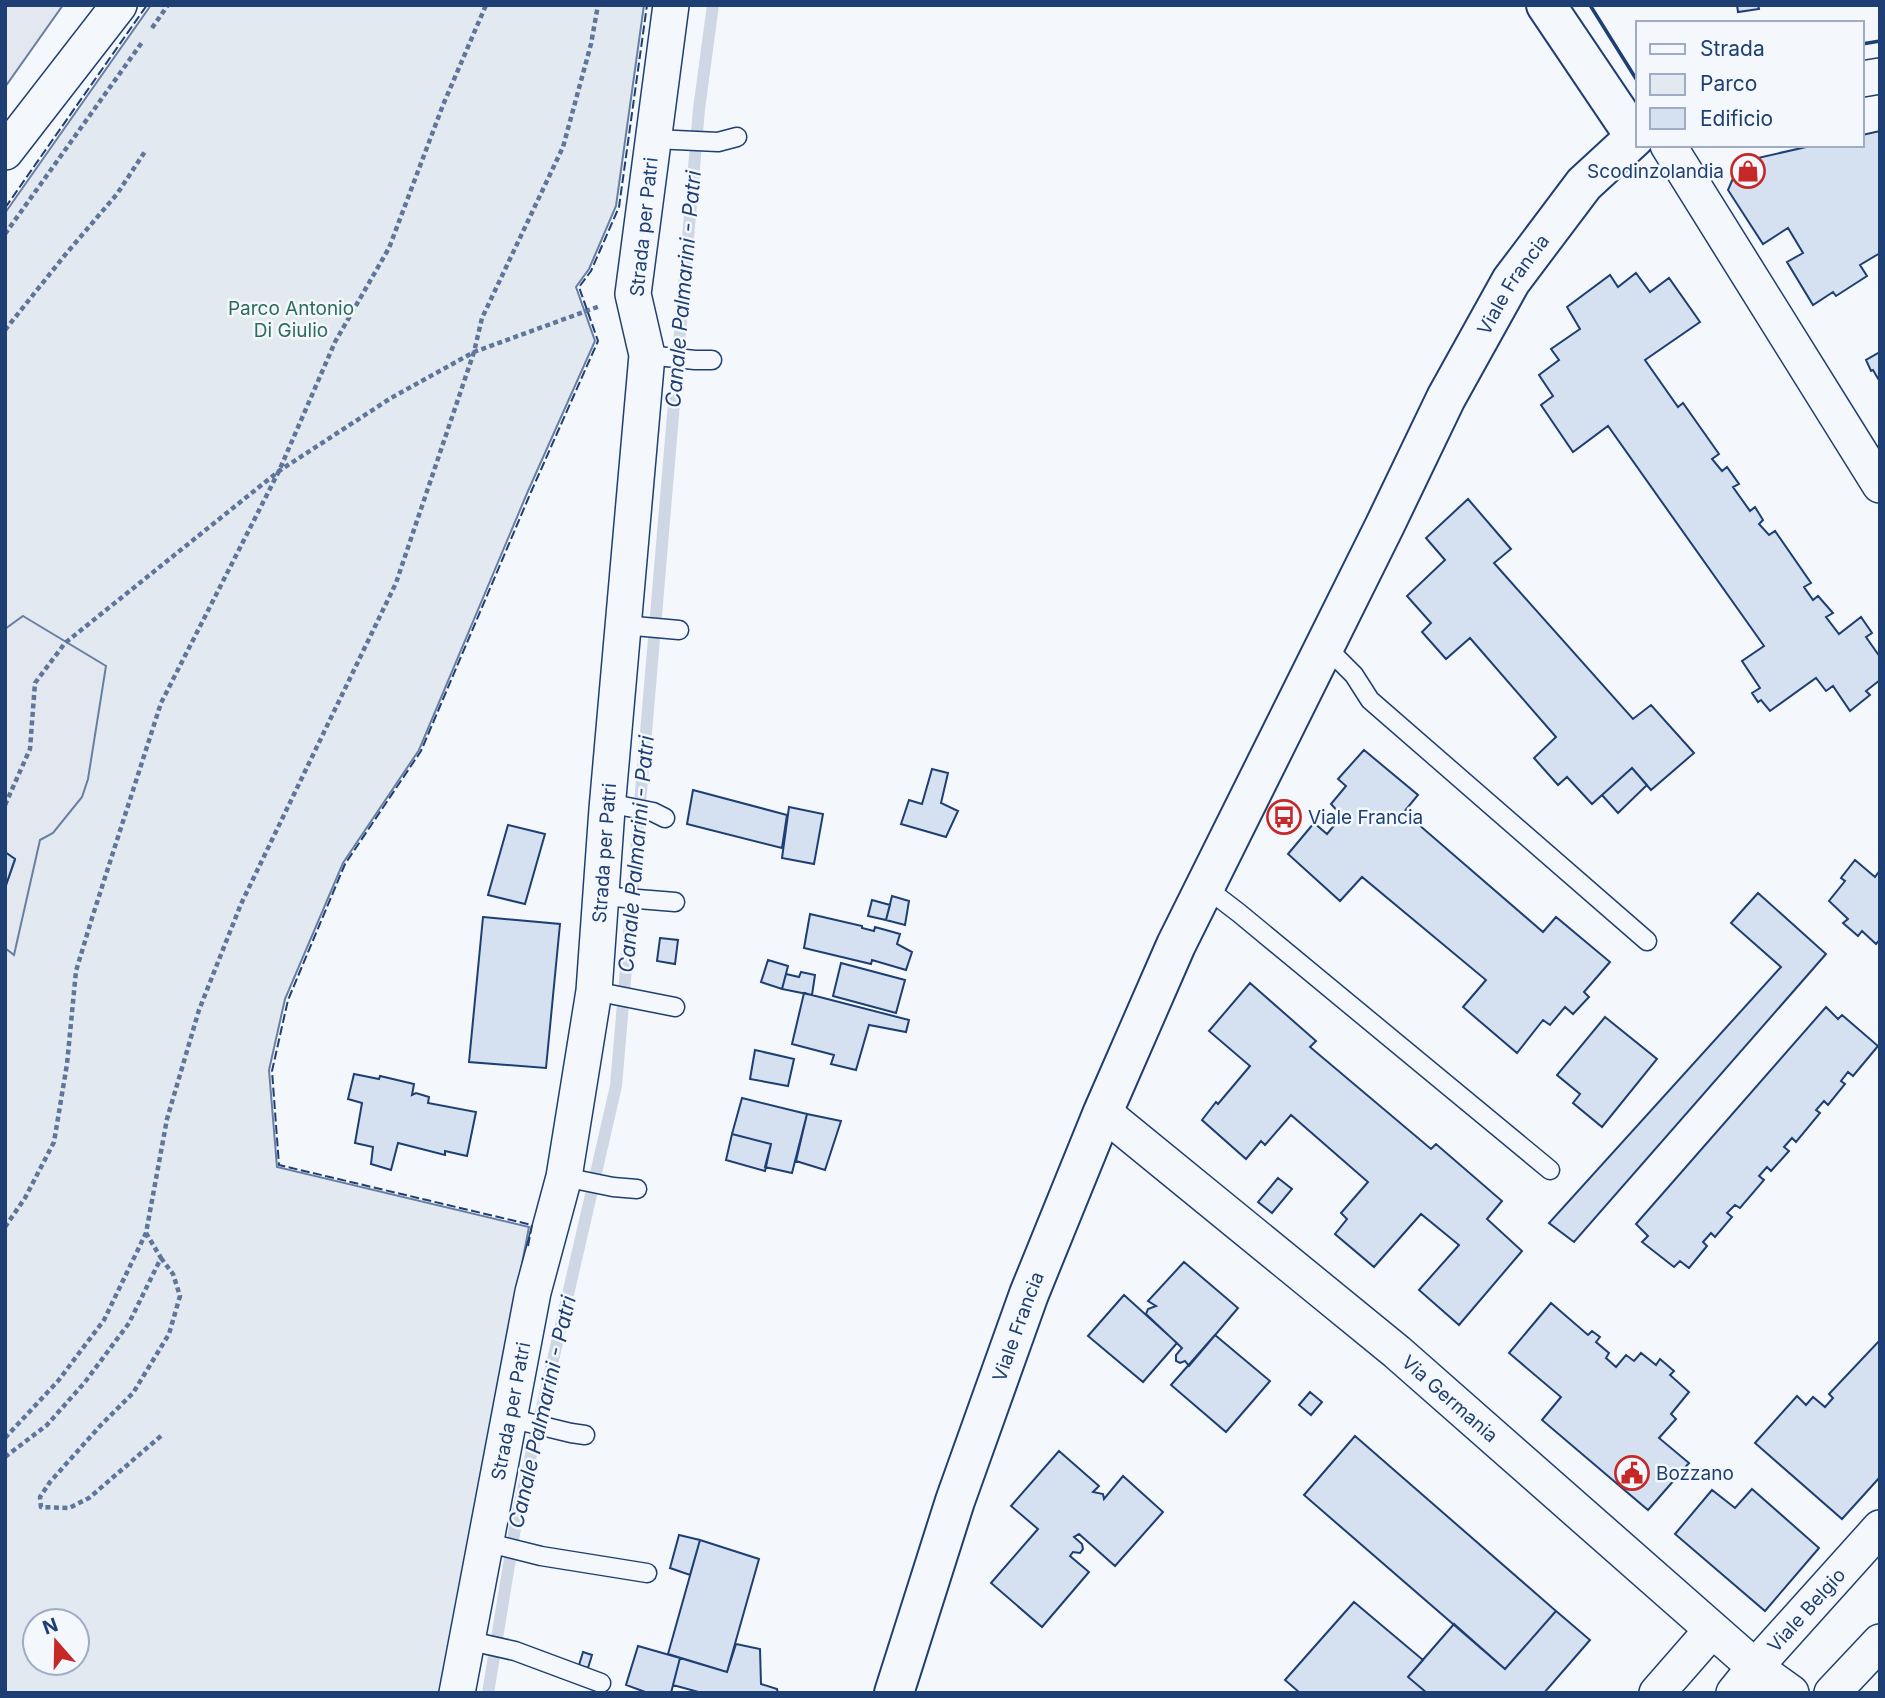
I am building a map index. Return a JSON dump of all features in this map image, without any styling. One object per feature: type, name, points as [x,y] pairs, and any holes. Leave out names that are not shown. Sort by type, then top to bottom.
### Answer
[{"type":"street","points":[[5,152],[119,5]]},
{"type":"street","name":"Strada per Patri","points":[[457,1693],[473,1642],[515,1419],[533,1293],[572,1179],[600,993],[616,805],[623,625],[653,355],[634,294],[668,140],[671,5]]},
{"type":"street","points":[[1546,5],[1636,124]]},
{"type":"street","name":"Viale Francia","points":[[894,1693],[955,1501],[1029,1294],[1103,1112],[1176,945],[1446,398],[1511,281],[1584,184],[1636,147]]},
{"type":"street","points":[[1652,147],[1880,485]]},
{"type":"street","name":"Via Germania","points":[[1103,1112],[1397,1352],[1712,1630],[1744,1680],[1791,1693]]},
{"type":"street","name":"Viale Belgio","points":[[1744,1680],[1880,1528]]},
{"type":"street","points":[[1657,1693],[1712,1630]]},
{"type":"street","points":[[1832,1693],[1880,1642]]},
{"type":"lane","points":[[668,140],[718,142],[737,137]]},
{"type":"lane","points":[[653,355],[703,360]]},
{"type":"lane","points":[[623,625],[679,630]]},
{"type":"lane","points":[[1325,646],[1354,675],[1370,700],[1647,941]]},
{"type":"lane","points":[[616,805],[659,815]]},
{"type":"lane","points":[[1205,887],[1250,921],[1550,1170]]},
{"type":"lane","points":[[609,897],[675,902]]},
{"type":"lane","points":[[600,993],[675,1007]]},
{"type":"lane","points":[[572,1179],[637,1189]]},
{"type":"lane","points":[[515,1419],[578,1434]]},
{"type":"lane","points":[[491,1543],[541,1556],[647,1573]]},
{"type":"lane","points":[[473,1642],[515,1651],[601,1683]]},
{"type":"path","points":[[5,234],[168,5]]},
{"type":"path","points":[[5,1227],[25,1198],[54,1142],[67,1064],[76,971],[162,703],[279,471],[335,342],[389,248],[443,105],[486,5]]},
{"type":"path","points":[[5,1438],[58,1381],[104,1320],[146,1233],[167,1119],[200,1010],[241,904],[396,583],[474,352],[482,318],[563,148],[591,44],[598,5]]},
{"type":"path","points":[[5,330],[117,194],[146,150]]},
{"type":"path","points":[[5,805],[30,749],[35,683],[65,643],[279,471],[391,398],[474,352],[634,294]]},
{"type":"path","points":[[146,1233],[173,1274],[180,1296],[169,1334],[134,1393],[50,1482],[40,1497],[41,1507],[69,1508],[89,1498],[162,1435]]},
{"type":"path","points":[[5,1457],[47,1425],[85,1382],[129,1323],[161,1258]]},
{"type":"green space","name":"Parco Antonio Di Giulio","points":[[151,5],[644,5],[616,206],[589,269],[576,287],[595,341],[528,491],[419,750],[343,863],[285,999],[269,1070],[277,1167],[529,1227],[440,1693],[5,1693],[5,213]]},
{"type":"shaded area","points":[[5,5],[63,5],[5,87]]},
{"type":"shaded area","points":[[23,616],[106,666],[88,779],[82,797],[53,833],[40,840],[14,955],[5,948],[5,888],[15,860],[5,852],[5,629]]},
{"type":"building","points":[[1737,5],[1758,5],[1759,9],[1738,12]]},
{"type":"building","points":[[1880,131],[1880,253],[1860,265],[1867,276],[1836,296],[1833,292],[1813,305],[1787,262],[1803,253],[1788,228],[1763,244],[1728,190],[1740,162],[1806,147],[1864,147],[1864,135]]},
{"type":"building","points":[[1636,273],[1650,292],[1669,278],[1700,322],[1645,360],[1678,407],[1683,403],[1719,454],[1712,459],[1722,471],[1727,467],[1739,484],[1733,487],[1750,511],[1755,507],[1763,520],[1759,524],[1769,535],[1775,531],[1811,583],[1804,587],[1813,600],[1818,596],[1833,613],[1826,617],[1839,634],[1861,617],[1872,633],[1866,637],[1880,657],[1880,680],[1866,691],[1870,695],[1850,711],[1833,686],[1826,691],[1816,678],[1770,711],[1761,700],[1758,702],[1752,693],[1760,688],[1742,661],[1764,646],[1608,426],[1573,452],[1541,405],[1553,396],[1539,375],[1559,360],[1551,349],[1580,329],[1567,307],[1610,275],[1618,287]]},
{"type":"building","points":[[1880,352],[1880,382],[1866,360]]},
{"type":"building","points":[[1468,499],[1511,549],[1494,563],[1633,719],[1651,705],[1694,753],[1651,790],[1632,768],[1592,804],[1567,777],[1558,785],[1534,758],[1556,737],[1470,638],[1446,659],[1422,632],[1431,623],[1407,596],[1445,560],[1426,538]]},
{"type":"building","points":[[1364,750],[1418,795],[1404,812],[1543,932],[1556,917],[1610,962],[1584,992],[1589,997],[1573,1014],[1565,1007],[1550,1025],[1543,1020],[1517,1053],[1463,1007],[1486,980],[1362,877],[1340,901],[1288,854],[1314,823],[1327,834],[1342,816],[1331,804],[1346,786],[1338,779]]},
{"type":"building","points":[[1632,768],[1647,785],[1618,813],[1602,795]]},
{"type":"building","points":[[932,769],[948,773],[941,803],[958,811],[946,837],[901,824],[909,800],[922,804]]},
{"type":"building","points":[[693,790],[787,815],[782,848],[687,824]]},
{"type":"building","points":[[789,807],[823,814],[814,864],[782,858]]},
{"type":"building","points":[[508,825],[545,834],[525,904],[488,895]]},
{"type":"building","points":[[5,852],[15,859],[5,888]]},
{"type":"building","points":[[1855,860],[1875,877],[1880,870],[1880,939],[1876,944],[1862,931],[1858,936],[1843,923],[1848,919],[1829,901],[1845,881],[1841,878]]},
{"type":"building","points":[[1758,893],[1826,954],[1574,1242],[1549,1223],[1781,967],[1731,923]]},
{"type":"building","points":[[892,896],[909,901],[905,925],[886,920]]},
{"type":"building","points":[[872,900],[890,905],[886,920],[868,916]]},
{"type":"building","points":[[810,914],[874,931],[875,927],[900,934],[897,944],[912,952],[906,970],[872,960],[871,964],[804,948]]},
{"type":"building","points":[[483,917],[560,924],[546,1068],[469,1062]]},
{"type":"building","points":[[660,938],[678,940],[675,964],[657,961]]},
{"type":"building","points":[[768,960],[788,966],[782,989],[761,982]]},
{"type":"building","points":[[841,963],[905,980],[896,1013],[833,996]]},
{"type":"building","points":[[801,972],[815,975],[812,995],[782,989],[786,974],[799,977]]},
{"type":"building","points":[[1250,983],[1316,1041],[1310,1047],[1431,1149],[1436,1144],[1502,1201],[1487,1219],[1522,1251],[1459,1325],[1419,1290],[1459,1245],[1421,1214],[1374,1267],[1335,1234],[1347,1219],[1341,1213],[1368,1182],[1291,1115],[1265,1145],[1261,1141],[1246,1159],[1202,1120],[1250,1066],[1209,1031]]},
{"type":"building","points":[[804,993],[909,1020],[906,1032],[869,1025],[856,1070],[831,1064],[834,1055],[792,1044]]},
{"type":"building","points":[[1826,1007],[1838,1019],[1842,1015],[1878,1046],[1853,1076],[1848,1072],[1841,1081],[1845,1084],[1828,1105],[1824,1101],[1816,1110],[1820,1113],[1796,1142],[1792,1138],[1784,1147],[1789,1151],[1771,1171],[1767,1167],[1759,1176],[1764,1180],[1740,1208],[1735,1205],[1727,1213],[1732,1217],[1715,1237],[1711,1233],[1703,1242],[1707,1246],[1689,1268],[1680,1261],[1674,1267],[1642,1242],[1648,1236],[1636,1224]]},
{"type":"building","points":[[1605,1017],[1657,1059],[1602,1127],[1573,1103],[1580,1094],[1557,1075]]},
{"type":"building","points":[[755,1050],[794,1059],[788,1086],[750,1079]]},
{"type":"building","points":[[354,1074],[379,1079],[380,1076],[414,1084],[412,1095],[416,1093],[429,1097],[428,1103],[476,1112],[467,1156],[445,1151],[445,1155],[398,1143],[391,1170],[371,1164],[373,1147],[355,1143],[362,1103],[348,1099]]},
{"type":"building","points":[[742,1098],[807,1114],[792,1173],[765,1167],[771,1144],[732,1134]]},
{"type":"building","points":[[807,1114],[841,1121],[825,1170],[796,1161]]},
{"type":"building","points":[[732,1134],[771,1144],[765,1171],[726,1160]]},
{"type":"building","points":[[1278,1178],[1292,1189],[1272,1213],[1258,1202]]},
{"type":"building","points":[[1184,1262],[1238,1308],[1189,1366],[1185,1361],[1176,1361],[1176,1355],[1182,1348],[1146,1314],[1148,1309],[1156,1306],[1148,1301]]},
{"type":"building","points":[[1124,1295],[1177,1343],[1143,1382],[1088,1336]]},
{"type":"building","points":[[1551,1303],[1588,1335],[1592,1331],[1600,1337],[1596,1342],[1609,1353],[1606,1358],[1616,1367],[1626,1355],[1634,1361],[1641,1353],[1656,1365],[1660,1359],[1674,1371],[1670,1375],[1689,1392],[1671,1414],[1676,1419],[1659,1438],[1689,1463],[1648,1510],[1542,1420],[1561,1397],[1509,1353]]},
{"type":"building","points":[[1215,1335],[1270,1381],[1226,1432],[1171,1385]]},
{"type":"building","points":[[1880,1340],[1880,1477],[1842,1519],[1755,1443],[1797,1396],[1806,1405],[1813,1397],[1825,1407],[1833,1398],[1829,1394]]},
{"type":"building","points":[[1310,1392],[1322,1402],[1311,1415],[1299,1405]]},
{"type":"building","points":[[1355,1436],[1556,1611],[1505,1669],[1304,1495]]},
{"type":"building","points":[[1059,1451],[1099,1486],[1093,1492],[1103,1494],[1104,1499],[1123,1476],[1163,1512],[1115,1566],[1079,1534],[1074,1537],[1082,1544],[1083,1549],[1070,1556],[1089,1572],[1042,1627],[991,1583],[1038,1529],[1011,1506]]},
{"type":"building","points":[[1752,1489],[1819,1548],[1765,1611],[1675,1534],[1712,1490],[1735,1508]]},
{"type":"building","points":[[679,1535],[700,1540],[690,1575],[670,1568]]},
{"type":"building","points":[[700,1540],[759,1559],[727,1672],[668,1654]]},
{"type":"building","points":[[1354,1602],[1423,1660],[1408,1677],[1427,1693],[1300,1693],[1285,1680]]},
{"type":"building","points":[[1556,1611],[1590,1640],[1544,1693],[1427,1693],[1408,1677],[1454,1624],[1505,1669]]},
{"type":"building","points":[[736,1644],[760,1649],[761,1684],[777,1689],[778,1693],[702,1693],[673,1685],[680,1658],[727,1672]]},
{"type":"building","points":[[638,1646],[680,1658],[671,1693],[648,1693],[626,1685]]},
{"type":"building","points":[[583,1652],[592,1655],[588,1668],[579,1665]]},
{"type":"waterway","name":"Canale Palmarini - Patri","points":[[488,1693],[517,1516],[616,1086],[699,109],[713,5]]},
{"type":"fence","points":[[5,208],[147,5]]},
{"type":"fence","points":[[528,1246],[532,1225],[279,1165],[272,1071],[288,1000],[345,864],[421,751],[598,341],[579,287],[591,271],[619,207],[647,5]]},
{"type":"wall","points":[[1590,5],[1636,79]]},
{"type":"wall","points":[[1864,44],[1880,41]]},
{"type":"place","name":"Scodinzolandia","points":[[1748,171]]},
{"type":"place","name":"Viale Francia","points":[[1284,817]]},
{"type":"place","name":"Bozzano","points":[[1632,1473]]}]
